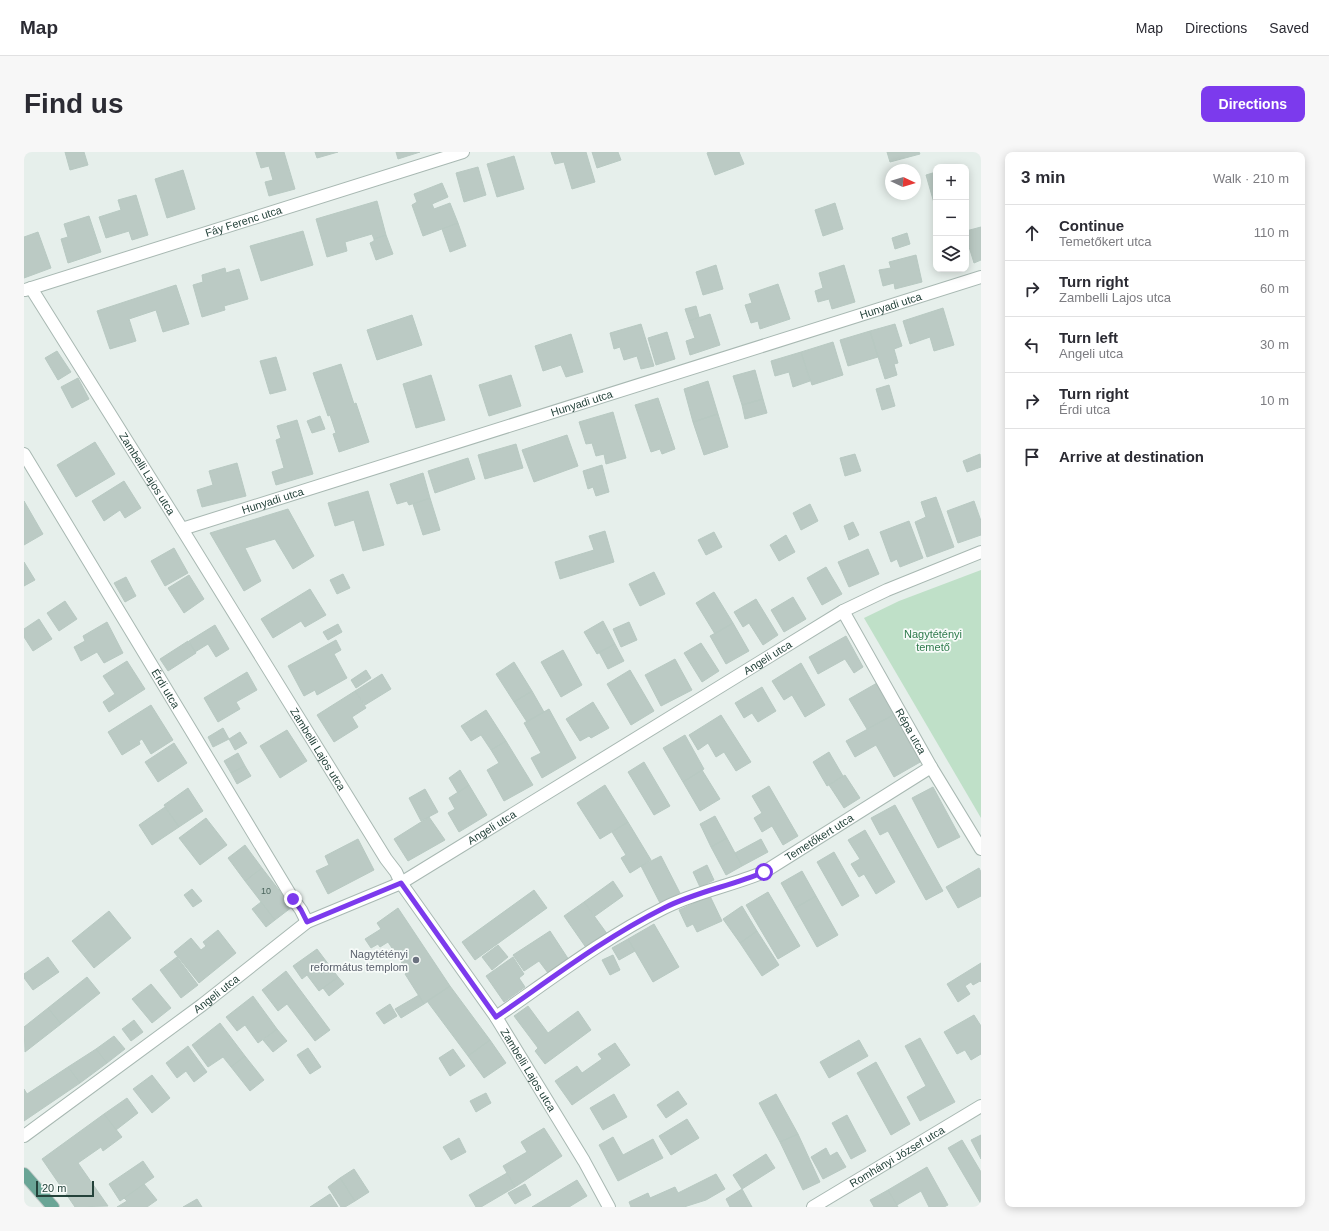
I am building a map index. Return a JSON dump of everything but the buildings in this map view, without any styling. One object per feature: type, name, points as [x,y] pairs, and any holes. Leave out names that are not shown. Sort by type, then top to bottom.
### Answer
[{"type":"main road","points":[[24,1174],[53,1207]]},
{"type":"street","name":"Fáy Ferenc utca","points":[[28,289],[463,152]]},
{"type":"street","name":"Hunyadi utca","points":[[182,529],[981,277]]},
{"type":"street","name":"Zambelli Lajos utca","points":[[28,289],[182,529],[386,859],[396,872],[401,883],[496,1017],[584,1161],[609,1207]]},
{"type":"street","name":"Érdi utca","points":[[24,454],[307,922]]},
{"type":"street","name":"Angeli utca","points":[[24,1136],[202,1004],[307,922],[401,883],[843,611],[887,590],[981,552]]},
{"type":"street","name":"Répa utca","points":[[843,611],[931,767],[981,849]]},
{"type":"street","name":"Temetőkert utca","points":[[496,1017],[608,939],[685,898],[742,881],[764,872],[931,767]]},
{"type":"street","name":"Romhányi József utca","points":[[813,1207],[981,1106]]},
{"type":"green space","name":"Nagytétényi temető","points":[[981,570],[981,818],[864,618],[899,601]]},
{"type":"place","name":"Nagytétényi református templom","points":[[416,960]]},
{"type":"route","points":[[293,899],[307,922],[401,883],[496,1017],[608,939],[664,908],[685,898],[742,881],[764,872]]}]
